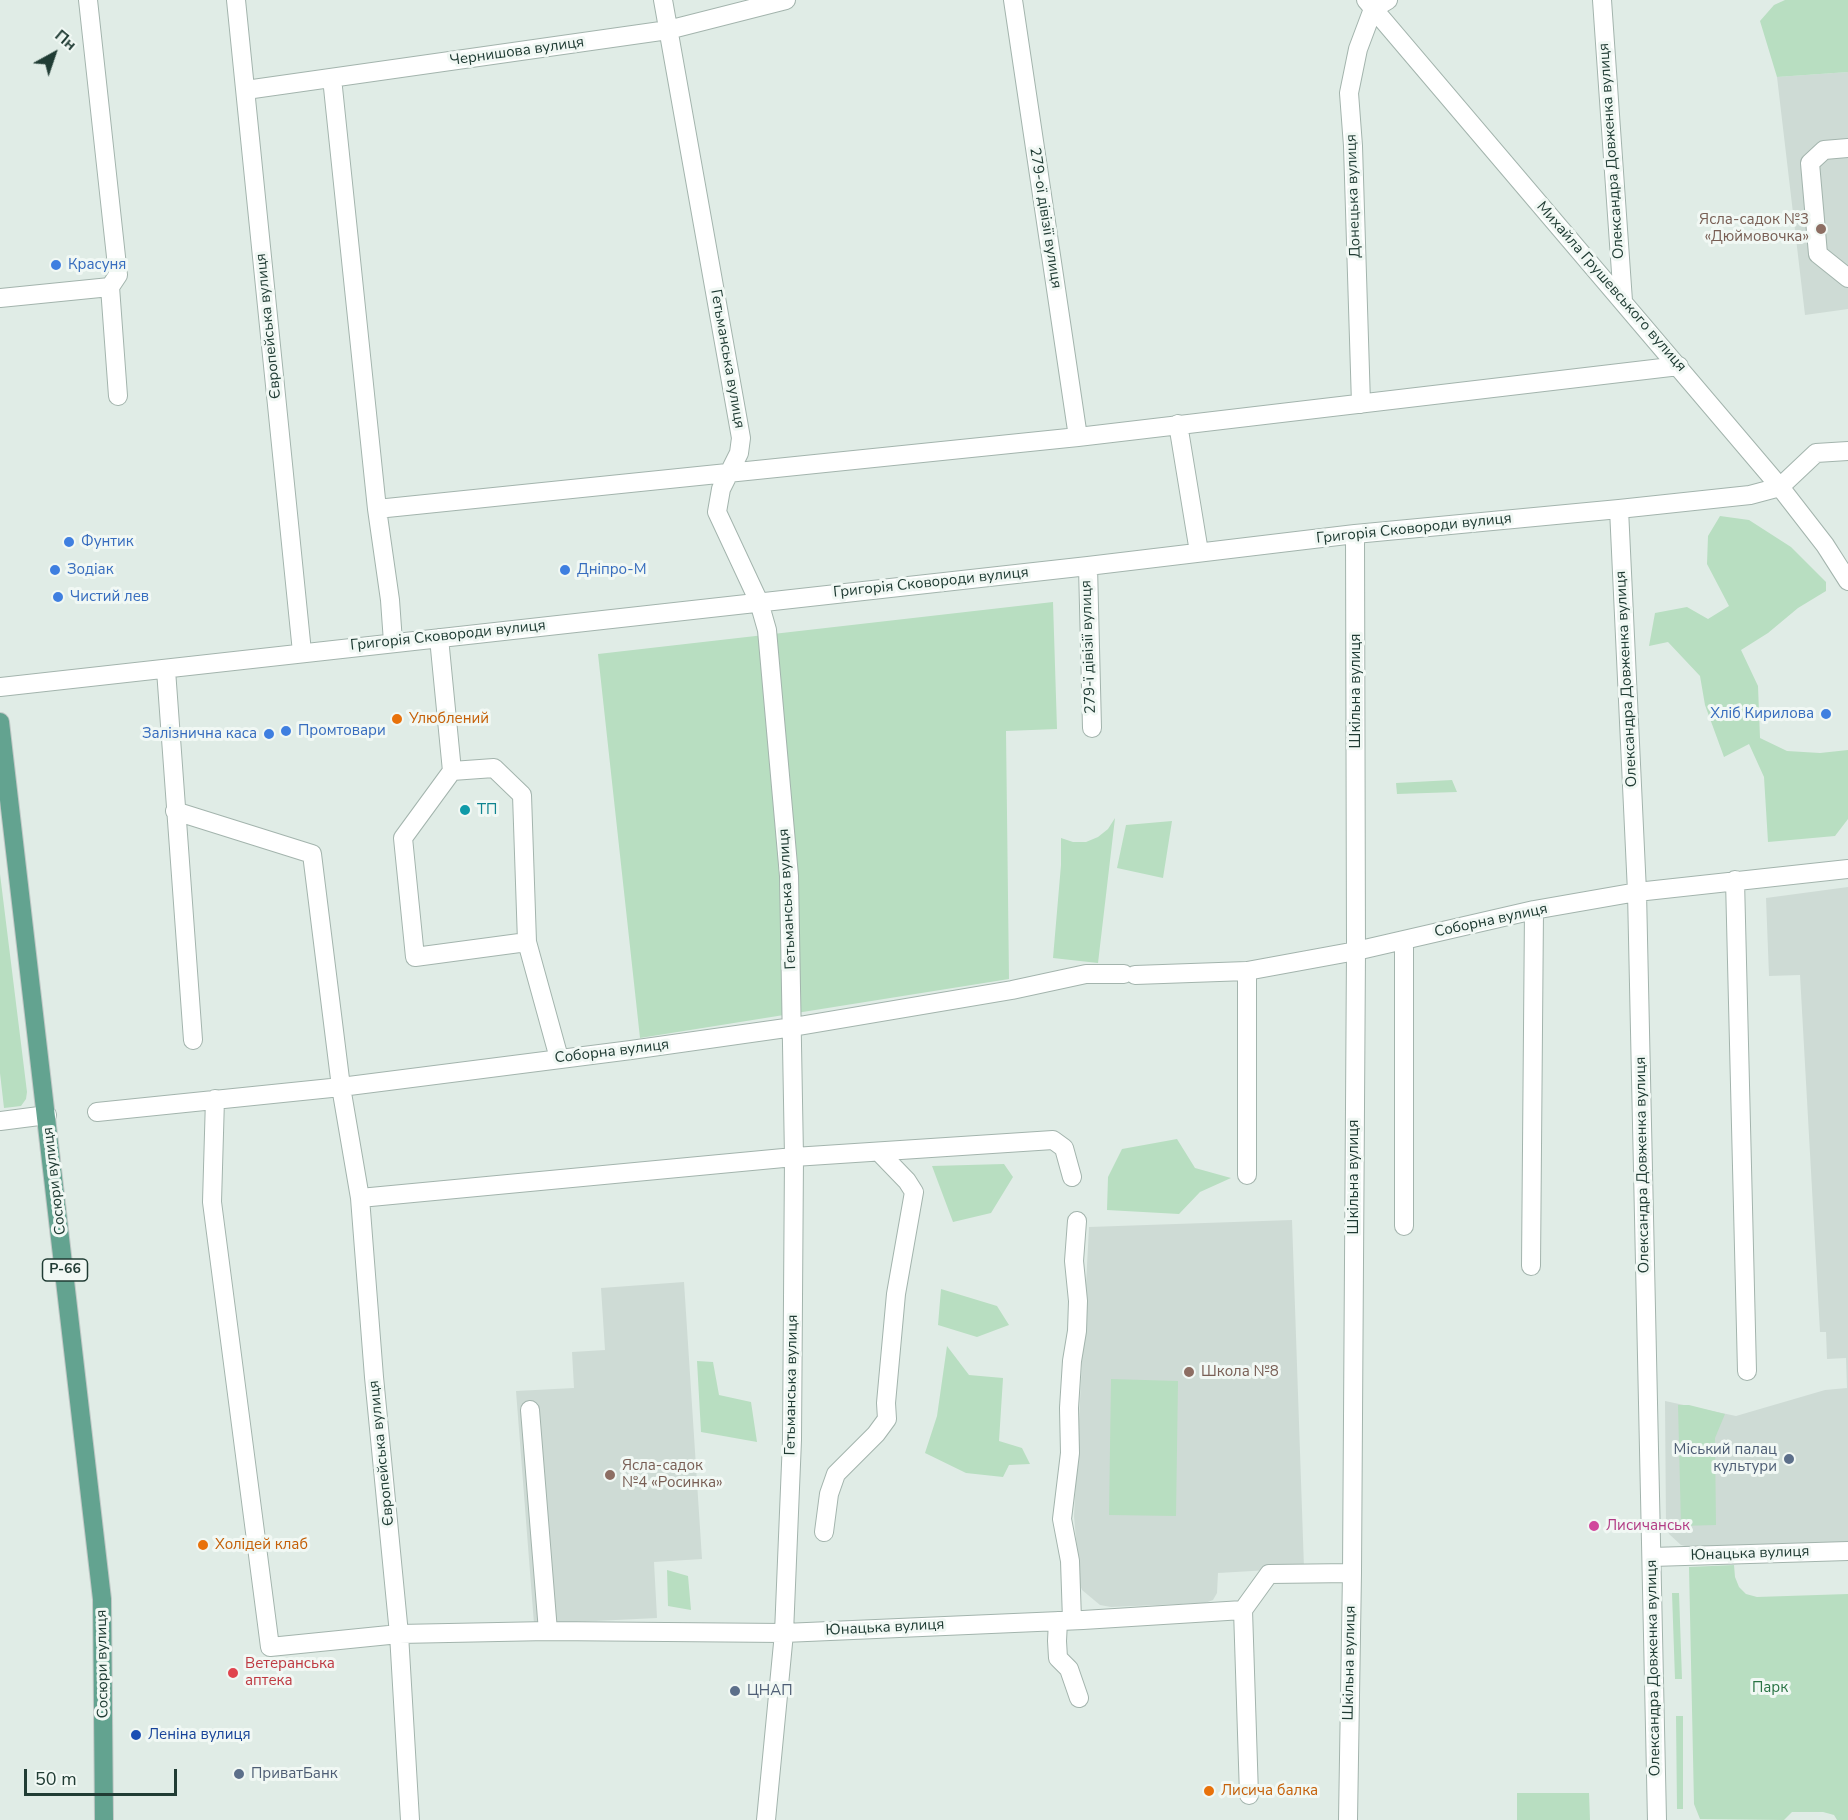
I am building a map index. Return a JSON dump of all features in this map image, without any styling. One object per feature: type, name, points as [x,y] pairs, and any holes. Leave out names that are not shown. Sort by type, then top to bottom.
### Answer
[{"type":"main road","name":"Сосюри вулиця","points":[[0,722],[102,1599],[104,1820]]},
{"type":"street","points":[[88,0],[118,275],[110,286],[118,396]]},
{"type":"street","name":"Європейська вулиця","points":[[236,0],[302,652]]},
{"type":"street","name":"Гетьманська вулиця","points":[[663,0],[741,438],[739,453],[721,489],[717,512],[759,602],[767,630],[789,876],[794,1157],[792,1440],[784,1633],[766,1820]]},
{"type":"street","name":"Чернишова вулиця","points":[[246,90],[668,30],[786,0]]},
{"type":"street","name":"279-ої дівізії вулиця","points":[[1012,0],[1078,437]]},
{"type":"street","name":"Олександра Довженка вулиця","points":[[1602,0],[1623,301]]},
{"type":"street","name":"Михайла Грушевського вулиця","points":[[1376,3],[1780,487],[1825,545],[1848,581]]},
{"type":"street","name":"Донецька вулиця","points":[[1361,404],[1354,158],[1349,93],[1358,49],[1376,3]]},
{"type":"street","points":[[332,78],[393,642]]},
{"type":"street","points":[[1848,148],[1824,150],[1810,163],[1818,254],[1848,278]]},
{"type":"street","points":[[0,298],[110,286]]},
{"type":"street","points":[[377,509],[1078,437],[1679,366]]},
{"type":"street","points":[[1178,424],[1199,552]]},
{"type":"street","name":"Григорія Сковороди вулиця","points":[[0,687],[1088,566],[1355,534],[1750,495],[1780,487],[1816,453],[1848,451]]},
{"type":"street","name":"Олександра Довженка вулиця","points":[[1619,509],[1637,892],[1658,1820]]},
{"type":"street","name":"Шкільна вулиця","points":[[1348,1820],[1356,951],[1355,534]]},
{"type":"street","name":"279-ї дівізії вулиця","points":[[1088,566],[1092,728]]},
{"type":"street","points":[[439,638],[452,771],[403,838],[415,957],[527,942]]},
{"type":"street","points":[[166,670],[193,1040]]},
{"type":"street","points":[[452,771],[495,768],[522,795],[527,942],[560,1058]]},
{"type":"street","name":"Європейська вулиця","points":[[175,811],[312,854],[341,1087],[360,1198],[374,1377],[399,1634],[410,1820]]},
{"type":"street","name":"Соборна вулиця","points":[[98,1112],[341,1087],[793,1027],[1012,990],[1086,974],[1247,971],[1356,951],[1534,910],[1637,892],[1848,870]]},
{"type":"street","points":[[1735,880],[1747,1371]]},
{"type":"street","points":[[1531,1266],[1534,910]]},
{"type":"street","points":[[1404,940],[1404,1226]]},
{"type":"street","points":[[1247,971],[1247,1175]]},
{"type":"street","name":"Юнацька вулиця","points":[[215,1099],[212,1202],[270,1647],[399,1634],[548,1631],[784,1633],[1243,1610]]},
{"type":"street","points":[[0,1120],[47,1115]]},
{"type":"street","points":[[360,1198],[794,1157],[1053,1140],[1064,1148],[1072,1177]]},
{"type":"street","points":[[824,1532],[828,1494],[836,1474],[876,1434],[887,1419],[886,1403],[897,1294],[914,1192],[907,1181],[879,1152]]},
{"type":"street","points":[[1077,1221],[1074,1261],[1078,1301],[1077,1331],[1070,1396],[1070,1453],[1062,1519],[1070,1561],[1065,1620],[1056,1641],[1058,1658],[1069,1669],[1079,1698]]},
{"type":"street","points":[[530,1410],[548,1631]]},
{"type":"street","name":"Юнацька вулиця","points":[[1652,1557],[1848,1551]]},
{"type":"street","points":[[1249,1795],[1243,1610],[1269,1574],[1352,1572]]},
{"type":"shaded area","name":"Ясла-садок №3 «Дюймовочка»","points":[[1848,72],[1848,309],[1805,315],[1777,77]]},
{"type":"shaded area","points":[[1848,887],[1848,1543],[1689,1547],[1681,1545],[1669,1534],[1666,1525],[1665,1401],[1736,1416],[1825,1390],[1847,1388],[1846,1358],[1827,1359],[1826,1332],[1820,1332],[1800,975],[1769,976],[1766,898]]},
{"type":"shaded area","name":"Школа №8","points":[[1292,1220],[1304,1568],[1218,1573],[1217,1593],[1213,1600],[1205,1603],[1111,1607],[1100,1605],[1082,1590],[1080,1585],[1074,1516],[1089,1227]]},
{"type":"shaded area","name":"Ясла-садок №4 «Росинка»","points":[[684,1282],[702,1559],[654,1562],[657,1618],[534,1624],[516,1391],[574,1388],[572,1352],[605,1350],[601,1288]]},
{"type":"green space","points":[[1785,0],[1848,0],[1848,72],[1777,77],[1760,21],[1774,5]]},
{"type":"green space","points":[[1720,516],[1749,520],[1791,547],[1826,582],[1826,591],[1798,608],[1768,633],[1741,650],[1758,686],[1760,738],[1787,751],[1820,753],[1848,750],[1848,819],[1835,836],[1768,842],[1764,777],[1749,744],[1724,757],[1705,705],[1700,676],[1668,642],[1649,646],[1655,613],[1687,607],[1708,619],[1729,606],[1707,564],[1708,536]]},
{"type":"green space","points":[[1053,602],[1057,729],[1006,731],[1009,979],[640,1038],[598,654]]},
{"type":"green space","points":[[1452,780],[1457,792],[1397,794],[1396,783]]},
{"type":"green space","points":[[1115,818],[1098,963],[1053,958],[1061,838],[1073,842],[1086,842],[1098,837],[1108,829]]},
{"type":"green space","points":[[1172,821],[1163,878],[1117,868],[1126,825]]},
{"type":"green space","points":[[0,874],[27,1092],[26,1099],[21,1106],[4,1108],[0,1073]]},
{"type":"green space","points":[[1177,1139],[1195,1168],[1231,1178],[1200,1192],[1179,1214],[1107,1210],[1108,1177],[1122,1149]]},
{"type":"green space","points":[[1004,1164],[1013,1177],[991,1213],[953,1222],[932,1166]]},
{"type":"green space","points":[[941,1289],[997,1306],[1009,1325],[977,1337],[938,1325]]},
{"type":"green space","points":[[947,1346],[969,1375],[1003,1378],[999,1441],[1022,1448],[1030,1464],[1009,1465],[1003,1477],[966,1473],[925,1453],[937,1416]]},
{"type":"green space","points":[[697,1361],[713,1362],[719,1395],[751,1402],[757,1442],[701,1432]]},
{"type":"green space","points":[[1111,1379],[1178,1381],[1176,1516],[1109,1515]]},
{"type":"green space","points":[[1678,1405],[1689,1405],[1725,1414],[1715,1438],[1716,1525],[1681,1526]]},
{"type":"green space","name":"Парк","points":[[1734,1565],[1739,1587],[1746,1594],[1757,1597],[1848,1594],[1848,1820],[1837,1820],[1834,1815],[1823,1812],[1792,1812],[1784,1820],[1700,1819],[1694,1804],[1689,1567]]},
{"type":"green space","points":[[667,1570],[688,1576],[691,1610],[668,1606]]},
{"type":"green space","points":[[1672,1593],[1679,1593],[1682,1679],[1675,1679]]},
{"type":"green space","points":[[1676,1716],[1683,1716],[1683,1809],[1677,1809]]},
{"type":"green space","points":[[1517,1793],[1589,1793],[1590,1820],[1517,1820]]},
{"type":"place","name":"Ясла-садок №3 «Дюймовочка»","points":[[1821,229]]},
{"type":"place","name":"Красуня","points":[[56,265]]},
{"type":"place","name":"Фунтик","points":[[69,542]]},
{"type":"place","name":"Зодіак","points":[[55,570]]},
{"type":"place","name":"Днiпро-М","points":[[565,570]]},
{"type":"place","name":"Чистий лев","points":[[58,597]]},
{"type":"place","name":"Хліб Кирилова","points":[[1826,714]]},
{"type":"place","name":"Улюблений","points":[[397,719]]},
{"type":"place","name":"Промтовари","points":[[286,731]]},
{"type":"place","name":"Залiзнична каса","points":[[269,734]]},
{"type":"place","name":"ТП","points":[[465,810]]},
{"type":"place","name":"Школа №8","points":[[1189,1372]]},
{"type":"place","name":"Міський палац культури","points":[[1789,1459]]},
{"type":"place","name":"Ясла-садок №4 «Росинка»","points":[[610,1475]]},
{"type":"place","name":"Лисичанськ","points":[[1594,1526]]},
{"type":"place","name":"Холідей клаб","points":[[203,1545]]},
{"type":"place","name":"Ветеранська аптека","points":[[233,1673]]},
{"type":"place","name":"ЦНАП","points":[[735,1691]]},
{"type":"place","name":"Леніна вулиця","points":[[136,1735]]},
{"type":"place","name":"ПриватБанк","points":[[239,1774]]},
{"type":"place","name":"Лисича балка","points":[[1209,1791]]}]
